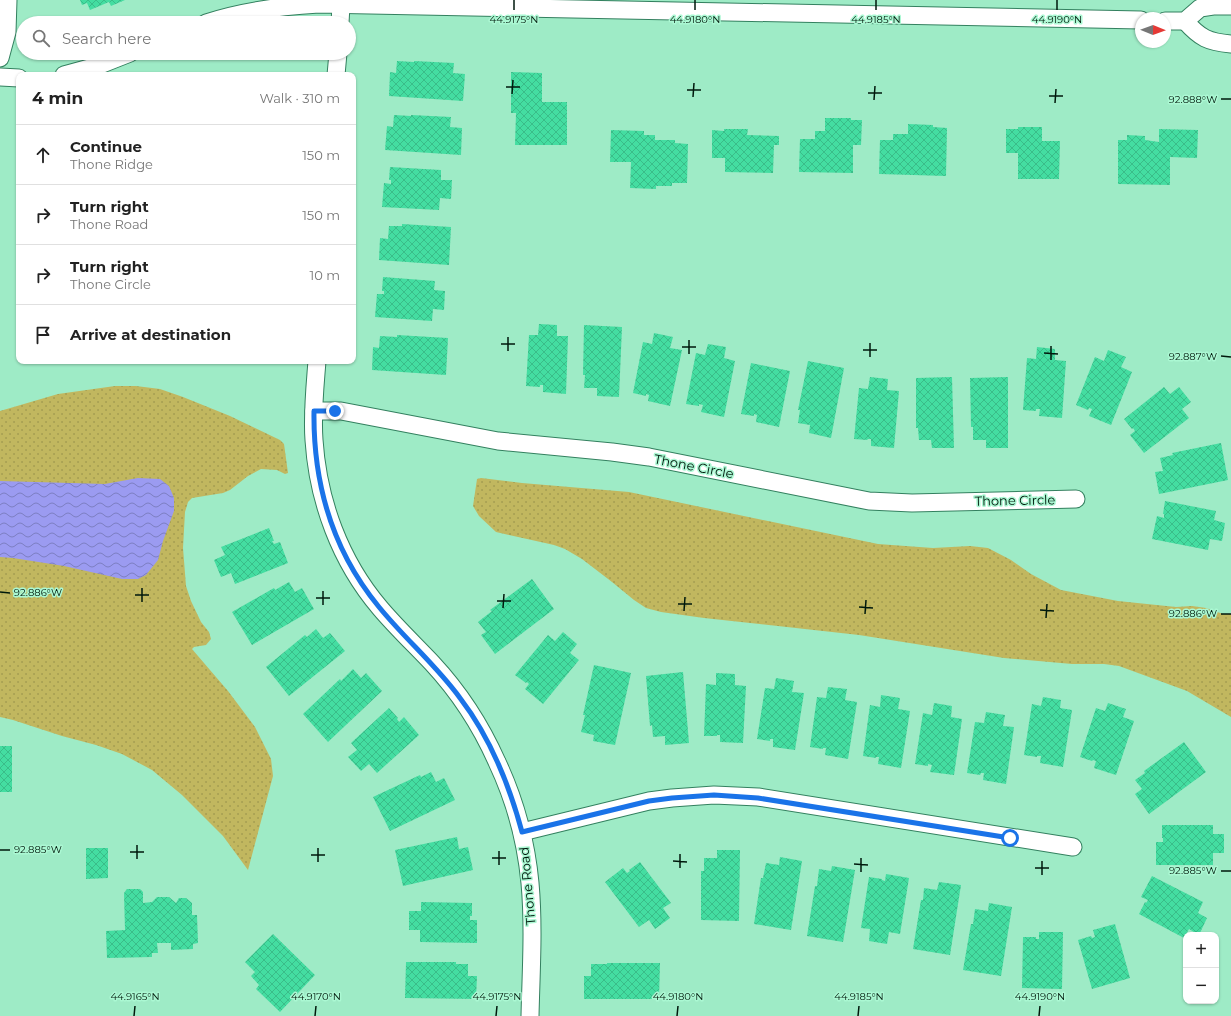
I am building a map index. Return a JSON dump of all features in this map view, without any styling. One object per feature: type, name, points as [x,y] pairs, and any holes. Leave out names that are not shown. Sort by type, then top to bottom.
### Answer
[{"type":"street","points":[[0,58],[7,32],[8,0]]},
{"type":"street","points":[[230,16],[241,13],[297,5],[341,5],[1135,20]]},
{"type":"street","points":[[340,16],[341,5]]},
{"type":"street","points":[[1171,21],[1185,21],[1200,8],[1231,6]]},
{"type":"street","points":[[1185,21],[1195,32],[1205,39],[1219,43],[1231,44]]},
{"type":"street","points":[[75,72],[112,60]]},
{"type":"street","points":[[336,72],[337,60]]},
{"type":"street","points":[[0,77],[16,78]]},
{"type":"street","name":"Thone Road","points":[[317,364],[314,439],[318,472],[331,525],[339,543],[364,588],[394,624],[433,664],[461,698],[488,743],[506,780],[515,806],[527,857],[531,904],[530,1016]]},
{"type":"street","name":"Thone Circle","points":[[314,411],[342,411],[516,444],[612,452],[649,457],[869,501],[912,503],[1076,499]]},
{"type":"street","points":[[522,832],[649,801],[714,795],[758,798],[1073,848]]},
{"type":"shaded area","points":[[115,386],[136,386],[160,389],[230,416],[280,440],[284,444],[288,473],[285,474],[277,470],[261,469],[248,476],[230,490],[223,493],[192,498],[188,502],[185,512],[183,548],[186,586],[191,601],[201,622],[209,632],[211,639],[206,645],[194,647],[192,649],[228,691],[255,727],[271,759],[273,776],[248,870],[223,836],[182,795],[152,770],[122,754],[0,717],[0,411],[58,394]]},
{"type":"shaded area","points":[[481,478],[629,492],[878,544],[933,548],[970,546],[988,548],[1061,590],[1118,601],[1176,607],[1192,606],[1206,608],[1223,614],[1231,614],[1231,717],[1187,691],[1119,666],[1104,664],[1072,664],[1004,658],[859,635],[704,618],[661,612],[646,608],[582,559],[565,549],[554,545],[496,532],[479,516],[473,506],[477,479]]},
{"type":"water","points":[[138,478],[160,479],[169,486],[174,498],[174,511],[158,560],[146,575],[138,579],[122,579],[64,566],[0,557],[0,481],[105,484]]},
{"type":"building","points":[[80,0],[125,0],[111,6],[109,2],[90,10],[87,3],[82,5]]},
{"type":"building","points":[[397,61],[454,63],[453,73],[465,74],[463,101],[389,96],[390,72],[396,73]]},
{"type":"building","points":[[511,72],[542,73],[542,102],[567,102],[567,145],[515,145],[516,113],[511,113]]},
{"type":"building","points":[[394,115],[451,117],[450,127],[462,128],[461,155],[385,150],[387,126],[393,127]]},
{"type":"building","points":[[825,118],[851,118],[851,120],[862,120],[861,145],[853,145],[853,173],[799,172],[800,139],[815,139],[815,131],[825,131]]},
{"type":"building","points":[[908,124],[933,125],[933,127],[947,128],[946,176],[879,174],[880,140],[893,140],[893,134],[908,134]]},
{"type":"building","points":[[1018,127],[1042,127],[1042,141],[1060,141],[1059,179],[1018,179],[1018,153],[1006,153],[1006,129],[1018,129]]},
{"type":"building","points":[[724,129],[748,129],[747,135],[779,136],[779,145],[774,145],[773,173],[725,172],[725,158],[712,158],[712,130],[724,131]]},
{"type":"building","points":[[1159,129],[1198,130],[1197,158],[1170,157],[1170,185],[1118,184],[1118,140],[1127,140],[1127,135],[1145,136],[1145,140],[1159,142]]},
{"type":"building","points":[[611,130],[644,131],[644,135],[655,135],[655,140],[675,140],[675,143],[688,144],[687,183],[672,183],[672,186],[656,186],[656,189],[630,188],[631,162],[610,162]]},
{"type":"building","points":[[390,167],[441,170],[441,180],[452,180],[451,199],[440,198],[439,210],[382,207],[384,183],[391,184],[391,180],[389,180]]},
{"type":"building","points":[[402,224],[451,227],[449,265],[379,260],[380,238],[388,239],[389,226],[402,226]]},
{"type":"building","points":[[383,277],[435,281],[434,290],[445,291],[444,310],[433,309],[432,321],[375,317],[377,294],[384,294],[384,291],[382,291]]},
{"type":"building","points":[[539,324],[557,325],[557,336],[568,336],[566,394],[543,392],[543,385],[540,385],[540,387],[526,386],[529,335],[538,335]]},
{"type":"building","points":[[584,325],[622,327],[619,397],[597,396],[597,388],[584,388]]},
{"type":"building","points":[[654,333],[673,337],[670,348],[682,350],[670,406],[648,401],[649,395],[646,394],[646,396],[633,393],[643,342],[652,344]]},
{"type":"building","points":[[397,335],[448,338],[446,375],[372,370],[373,347],[379,348],[380,336],[397,337]]},
{"type":"building","points":[[708,344],[726,347],[724,358],[735,361],[724,417],[701,412],[703,405],[699,404],[699,406],[686,404],[696,353],[705,355]]},
{"type":"building","points":[[1037,347],[1055,349],[1055,360],[1066,361],[1062,418],[1039,416],[1040,409],[1036,409],[1036,411],[1023,410],[1027,358],[1036,359]]},
{"type":"building","points":[[1108,350],[1126,357],[1121,367],[1132,372],[1111,425],[1089,416],[1092,409],[1089,408],[1088,410],[1076,405],[1095,357],[1104,361]]},
{"type":"building","points":[[808,361],[844,368],[831,438],[809,433],[810,425],[798,423],[800,410],[798,410]]},
{"type":"building","points":[[751,363],[790,371],[779,427],[756,422],[757,415],[741,414]]},
{"type":"building","points":[[870,377],[888,379],[887,390],[899,391],[894,448],[871,446],[871,439],[854,439],[859,388],[868,389]]},
{"type":"building","points":[[952,377],[954,448],[932,448],[931,440],[919,440],[918,428],[916,428],[916,378]]},
{"type":"building","points":[[1008,377],[1008,448],[986,448],[986,440],[973,440],[973,427],[971,427],[970,378]]},
{"type":"building","points":[[1164,387],[1170,394],[1179,387],[1191,402],[1182,409],[1189,418],[1144,453],[1130,435],[1135,431],[1124,419]]},
{"type":"building","points":[[1221,443],[1228,480],[1159,494],[1155,472],[1163,471],[1160,458],[1173,455],[1172,453]]},
{"type":"building","points":[[1165,501],[1216,511],[1214,520],[1225,523],[1222,541],[1210,539],[1208,550],[1152,539],[1157,516],[1164,518],[1163,514]]},
{"type":"building","points":[[269,528],[274,541],[272,541],[274,544],[280,542],[288,563],[235,584],[231,573],[221,577],[214,560],[225,555],[221,547]]},
{"type":"building","points":[[532,579],[554,609],[495,654],[481,635],[486,632],[478,622],[492,611],[490,610]]},
{"type":"building","points":[[289,582],[295,592],[302,588],[314,609],[252,645],[232,612],[274,588],[275,590]]},
{"type":"building","points":[[316,629],[323,638],[330,633],[345,651],[289,696],[266,667],[305,635],[307,637]]},
{"type":"building","points":[[563,632],[577,644],[570,653],[579,660],[543,704],[525,689],[529,684],[515,675],[548,635],[555,641]]},
{"type":"building","points":[[594,665],[631,673],[615,745],[593,741],[594,735],[581,732],[585,715],[583,715]]},
{"type":"building","points":[[353,669],[361,678],[366,673],[382,691],[328,742],[303,714],[340,679],[341,681]]},
{"type":"building","points":[[683,672],[689,743],[665,745],[665,736],[653,737],[652,725],[650,726],[646,676]]},
{"type":"building","points":[[716,673],[735,674],[735,685],[746,686],[743,743],[720,742],[720,735],[704,736],[706,684],[716,685]]},
{"type":"building","points":[[776,678],[794,681],[792,692],[804,693],[795,750],[773,747],[773,739],[770,739],[770,741],[757,739],[765,688],[774,689]]},
{"type":"building","points":[[828,687],[847,689],[845,700],[857,702],[848,759],[825,755],[826,748],[810,747],[817,697],[826,698]]},
{"type":"building","points":[[881,695],[900,698],[898,709],[910,711],[901,768],[878,764],[879,757],[863,756],[870,705],[880,707]]},
{"type":"building","points":[[1043,697],[1061,700],[1060,708],[1072,710],[1063,767],[1040,763],[1041,756],[1037,757],[1024,755],[1032,704],[1041,706]]},
{"type":"building","points":[[934,703],[952,706],[951,717],[962,719],[954,775],[930,772],[932,765],[928,764],[928,766],[915,764],[923,713],[932,715]]},
{"type":"building","points":[[1108,703],[1126,709],[1123,717],[1134,721],[1116,775],[1094,768],[1096,761],[1080,757],[1096,708],[1105,711]]},
{"type":"building","points":[[389,708],[398,718],[397,719],[399,722],[404,717],[419,735],[377,773],[369,764],[361,771],[348,757],[357,750],[351,743]]},
{"type":"building","points":[[986,712],[1005,715],[1003,726],[1014,727],[1006,784],[983,780],[984,773],[981,773],[980,775],[967,773],[975,722],[984,723]]},
{"type":"building","points":[[1184,742],[1206,772],[1149,814],[1135,794],[1142,789],[1135,780],[1145,773],[1144,771]]},
{"type":"building","points":[[0,746],[12,746],[12,792],[0,792]]},
{"type":"building","points":[[431,772],[436,782],[444,778],[455,800],[390,831],[373,797],[420,775],[421,777]]},
{"type":"building","points":[[1162,825],[1213,825],[1213,834],[1224,834],[1224,853],[1213,853],[1213,865],[1156,865],[1156,842],[1163,842]]},
{"type":"building","points":[[457,837],[459,849],[468,847],[473,870],[403,886],[395,850]]},
{"type":"building","points":[[86,848],[108,848],[108,878],[86,879]]},
{"type":"building","points":[[717,850],[740,850],[739,921],[701,920],[701,871],[704,871],[704,858],[717,858]]},
{"type":"building","points":[[780,857],[802,861],[791,930],[754,924],[761,878],[763,878],[766,863],[779,865]]},
{"type":"building","points":[[640,862],[671,903],[663,908],[670,918],[655,929],[649,920],[639,927],[605,882],[623,868],[627,873]]},
{"type":"building","points":[[832,866],[855,870],[843,942],[807,936],[819,869],[831,871]]},
{"type":"building","points":[[886,874],[909,878],[900,934],[889,932],[887,944],[869,941],[870,929],[861,928],[869,877],[882,879],[885,881]]},
{"type":"building","points":[[1152,876],[1203,902],[1198,913],[1207,918],[1200,932],[1194,932],[1189,929],[1187,932],[1183,932],[1183,937],[1139,914],[1145,902],[1146,903],[1148,900],[1141,897]]},
{"type":"building","points":[[939,882],[961,885],[950,955],[913,949],[924,888],[937,890]]},
{"type":"building","points":[[127,889],[140,889],[143,892],[143,903],[152,902],[157,897],[169,897],[176,903],[179,898],[186,898],[192,903],[192,915],[197,915],[198,943],[193,944],[193,949],[171,950],[171,943],[157,943],[158,953],[152,953],[152,957],[107,958],[106,931],[125,930],[124,893]]},
{"type":"building","points":[[421,902],[472,903],[472,916],[470,916],[470,920],[477,920],[477,943],[420,942],[420,930],[409,930],[409,911],[421,911]]},
{"type":"building","points":[[989,903],[1012,907],[1001,976],[963,970],[975,909],[988,911]]},
{"type":"building","points":[[1115,924],[1130,978],[1092,989],[1078,940],[1091,936],[1092,938],[1095,937],[1093,930]]},
{"type":"building","points":[[1039,932],[1063,932],[1062,989],[1022,988],[1023,937],[1036,937],[1036,939],[1039,939]]},
{"type":"building","points":[[273,934],[315,975],[280,1012],[256,989],[259,985],[251,976],[255,972],[245,962]]},
{"type":"building","points":[[406,962],[456,962],[456,964],[468,964],[468,976],[477,976],[476,999],[405,998]]},
{"type":"building","points":[[660,963],[659,999],[584,999],[584,976],[591,976],[591,964]]},
{"type":"route","points":[[335,411],[314,411],[315,458],[331,525],[351,567],[364,588],[394,624],[433,664],[461,698],[475,720],[506,780],[522,832],[649,801],[714,795],[758,798],[1010,838]]}]
